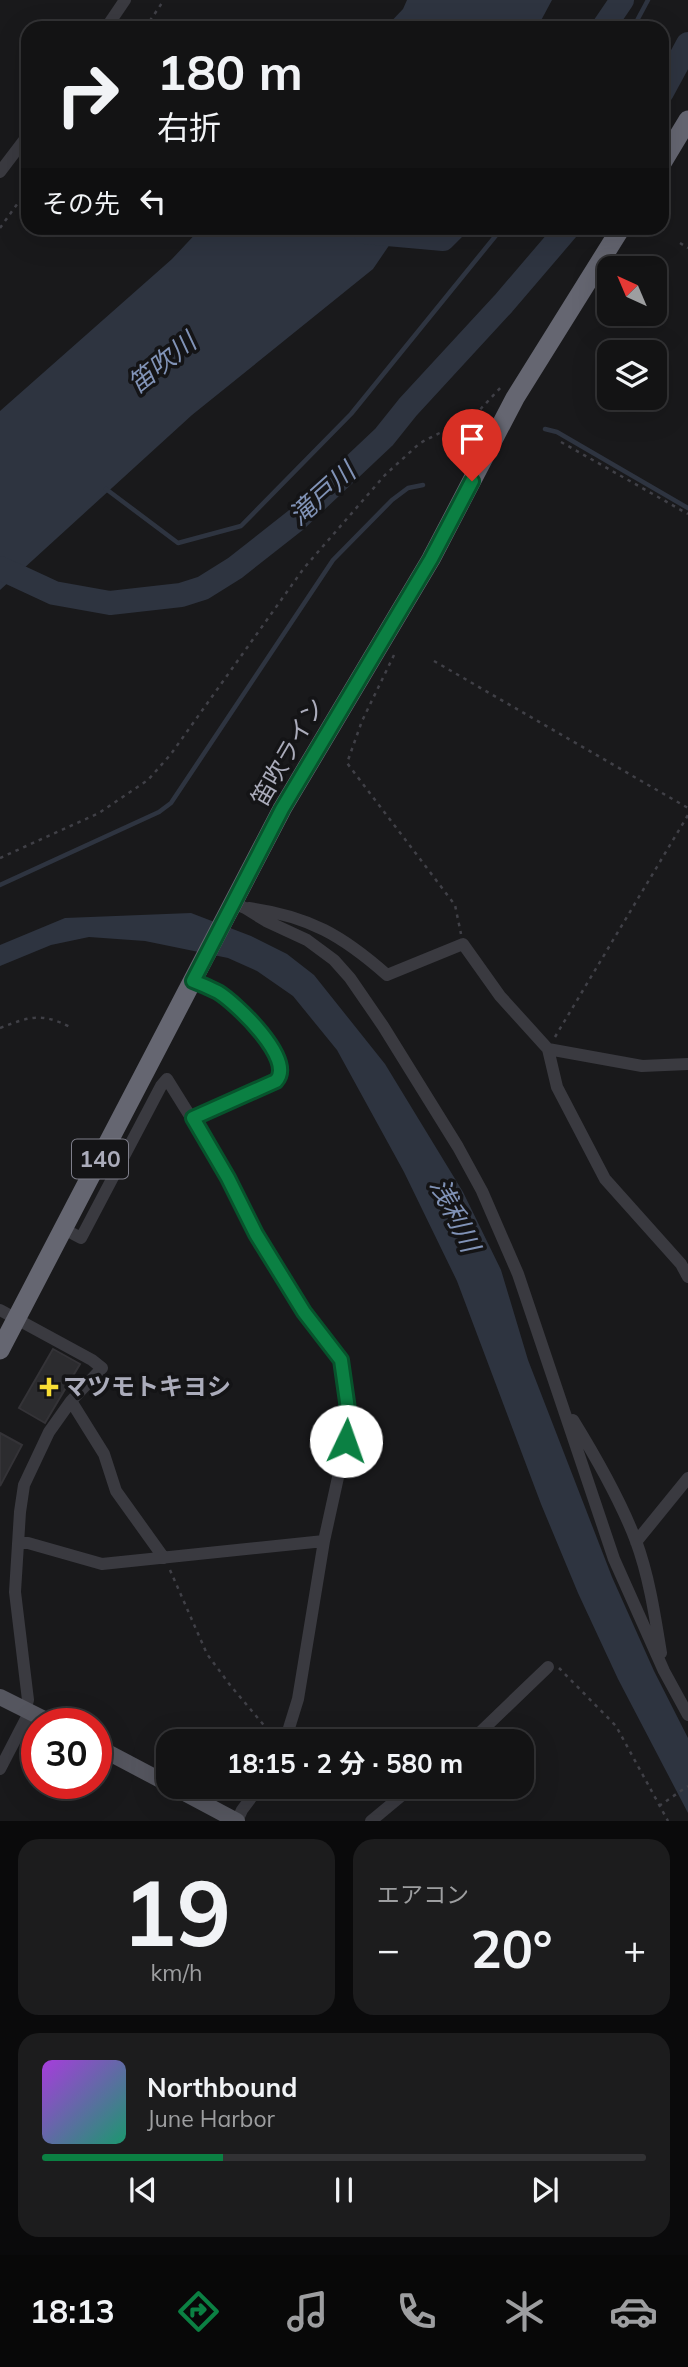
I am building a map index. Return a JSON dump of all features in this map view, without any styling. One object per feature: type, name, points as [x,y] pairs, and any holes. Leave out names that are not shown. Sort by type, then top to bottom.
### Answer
[{"type":"highway","points":[[669,151],[688,120]]},
{"type":"highway","name":"笛吹ライン","points":[[0,1350],[8,1315],[64,1228],[196,974],[235,908],[282,809],[431,559],[515,398],[617,235]]},
{"type":"main road","points":[[0,1697],[22,1708]]},
{"type":"main road","points":[[112,1755],[156,1778]]},
{"type":"main road","points":[[195,1799],[237,1821]]},
{"type":"street","points":[[111,21],[125,0]]},
{"type":"street","points":[[0,172],[21,144]]},
{"type":"street","points":[[235,908],[276,912],[333,933],[357,948],[387,975],[463,944],[500,996],[548,1049],[557,1087],[605,1179],[681,1264],[688,1277]]},
{"type":"street","points":[[235,908],[307,940],[334,960],[350,978],[383,1026],[458,1147],[518,1274],[614,1559],[664,1671],[688,1715]]},
{"type":"street","points":[[193,1118],[276,1081],[282,1069],[277,1056],[252,1023],[196,974]]},
{"type":"street","points":[[548,1049],[642,1066],[688,1064]]},
{"type":"street","points":[[64,1228],[80,1238],[167,1079],[193,1118],[228,1178],[256,1234],[304,1312],[341,1360],[348,1409],[346,1441],[324,1541],[299,1699],[289,1729]]},
{"type":"street","points":[[8,1315],[102,1368],[71,1401],[49,1432],[24,1485],[15,1592],[28,1708]]},
{"type":"street","points":[[71,1401],[104,1454],[116,1491],[164,1558]]},
{"type":"street","points":[[562,1404],[600,1464],[636,1542],[655,1613],[664,1671]]},
{"type":"street","points":[[636,1542],[688,1478]]},
{"type":"street","points":[[666,1508],[688,1497]]},
{"type":"street","points":[[18,1543],[28,1543],[102,1564],[324,1541]]},
{"type":"street","points":[[483,1729],[548,1667]]},
{"type":"street","points":[[0,1769],[21,1726]]},
{"type":"street","points":[[237,1821],[250,1799]]},
{"type":"street","points":[[372,1821],[398,1799]]},
{"type":"path","points":[[150,21],[164,0]]},
{"type":"path","points":[[0,228],[21,199]]},
{"type":"path","points":[[680,243],[688,248]]},
{"type":"path","points":[[0,859],[99,813],[148,780],[171,754],[304,568],[385,475],[420,443],[475,415],[509,379]]},
{"type":"path","points":[[561,442],[688,514]]},
{"type":"path","points":[[397,648],[362,721],[347,763],[455,905],[463,944]]},
{"type":"path","points":[[434,661],[688,808]]},
{"type":"path","points":[[548,1049],[688,815]]},
{"type":"path","points":[[0,1028],[25,1018],[46,1016],[70,1027]]},
{"type":"path","points":[[164,1558],[208,1654],[268,1729]]},
{"type":"path","points":[[548,1667],[558,1667],[616,1726],[668,1821]]},
{"type":"path","points":[[659,1806],[688,1786]]},
{"type":"water","points":[[407,0],[552,0],[541,21],[392,21]]},
{"type":"water","name":"笛吹川","points":[[194,235],[396,235],[373,269],[192,415],[0,590],[0,411],[172,259]]},
{"type":"water","name":"浅利川","points":[[191,913],[251,936],[287,954],[314,975],[385,1064],[463,1192],[501,1270],[528,1360],[612,1577],[654,1671],[688,1738],[688,1813],[618,1679],[578,1593],[541,1504],[457,1281],[404,1172],[337,1050],[293,996],[257,971],[228,958],[145,941],[89,937],[51,945],[0,966],[0,945],[65,918]]},
{"type":"building","points":[[53,1349],[80,1364],[45,1423],[19,1408]]},
{"type":"building","points":[[0,1433],[22,1445],[0,1486]]},
{"type":"waterway","points":[[608,21],[622,0]]},
{"type":"waterway","points":[[637,21],[648,0]]},
{"type":"waterway","name":"滝戸川","points":[[669,79],[688,44]]},
{"type":"waterway","points":[[398,235],[443,239],[447,235]]},
{"type":"waterway","points":[[106,489],[178,543],[241,526],[351,414],[496,235]]},
{"type":"waterway","name":"滝戸川","points":[[0,568],[54,593],[110,603],[181,595],[203,588],[235,568],[296,520],[384,437],[562,235]]},
{"type":"waterway","points":[[545,429],[557,432],[688,508]]},
{"type":"waterway","points":[[0,885],[159,812],[171,803],[333,560],[392,500],[408,488],[423,485]]},
{"type":"place","name":"マツモトキヨシ","points":[[49,1387]]},
{"type":"route","points":[[346,1441],[347,1392],[341,1360],[304,1312],[256,1234],[228,1178],[193,1118],[276,1081],[282,1069],[277,1056],[252,1023],[219,993],[193,981],[282,809],[431,559],[472,481]]}]
